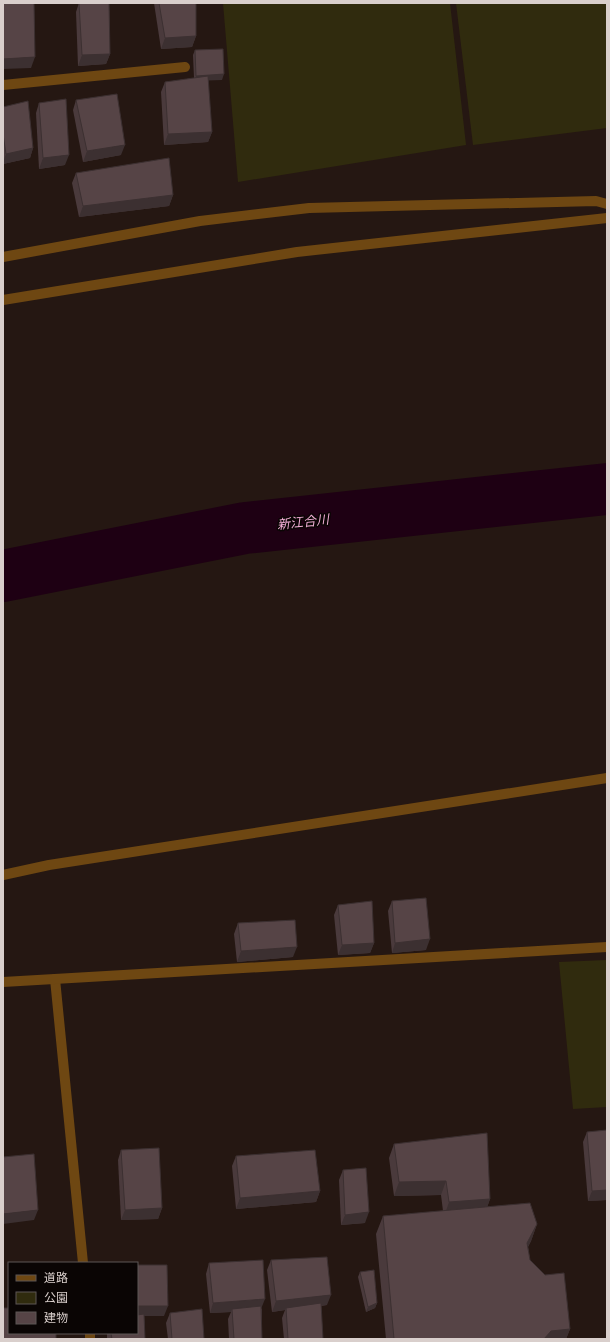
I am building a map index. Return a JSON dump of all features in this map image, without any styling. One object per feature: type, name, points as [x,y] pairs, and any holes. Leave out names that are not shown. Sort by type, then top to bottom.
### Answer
[{"type":"street","points":[[3,85],[185,67]]},
{"type":"street","points":[[3,257],[200,221],[309,208],[596,201],[607,204]]},
{"type":"street","points":[[3,300],[297,252],[607,218]]},
{"type":"street","points":[[3,875],[49,865],[607,778]]},
{"type":"street","points":[[3,982],[607,948]]},
{"type":"street","points":[[55,978],[83,1262]]},
{"type":"green space","points":[[223,3],[450,3],[466,145],[238,182]]},
{"type":"green space","points":[[456,3],[607,3],[607,128],[473,145]]},
{"type":"green space","points":[[607,960],[607,1107],[573,1109],[559,962]]},
{"type":"building","points":[[3,3],[34,3],[35,57],[3,59]]},
{"type":"building","points":[[79,3],[109,3],[110,54],[82,55]]},
{"type":"building","points":[[159,3],[196,3],[196,36],[165,38]]},
{"type":"building","points":[[223,49],[224,74],[196,76],[195,50]]},
{"type":"building","points":[[208,76],[212,132],[168,134],[165,82]]},
{"type":"building","points":[[117,94],[125,145],[87,151],[76,100]]},
{"type":"building","points":[[66,99],[69,155],[43,158],[39,103]]},
{"type":"building","points":[[28,101],[33,148],[6,154],[3,134],[3,107]]},
{"type":"building","points":[[169,158],[173,195],[83,206],[76,173]]},
{"type":"building","points":[[426,898],[430,939],[395,943],[392,901]]},
{"type":"building","points":[[372,901],[374,943],[342,945],[338,905]]},
{"type":"building","points":[[295,920],[297,947],[241,951],[238,923]]},
{"type":"building","points":[[607,1130],[607,1190],[592,1191],[587,1132]]},
{"type":"building","points":[[487,1133],[490,1199],[449,1202],[446,1181],[399,1182],[394,1144]]},
{"type":"building","points":[[159,1148],[162,1208],[125,1210],[121,1150]]},
{"type":"building","points":[[315,1150],[320,1191],[240,1198],[236,1156]]},
{"type":"building","points":[[34,1154],[38,1210],[3,1214],[3,1157]]},
{"type":"building","points":[[366,1168],[369,1212],[345,1215],[343,1170]]},
{"type":"building","points":[[530,1203],[537,1224],[527,1243],[530,1260],[545,1275],[564,1273],[570,1329],[551,1331],[544,1339],[394,1339],[383,1216]]},
{"type":"building","points":[[327,1257],[331,1295],[276,1301],[271,1260]]},
{"type":"building","points":[[263,1260],[265,1299],[213,1303],[209,1263]]},
{"type":"building","points":[[138,1265],[167,1265],[168,1306],[138,1306]]},
{"type":"building","points":[[374,1270],[377,1303],[368,1307],[360,1272]]},
{"type":"building","points":[[321,1303],[323,1339],[288,1339],[286,1308]]},
{"type":"building","points":[[261,1306],[262,1339],[234,1339],[232,1309]]},
{"type":"building","points":[[3,1308],[8,1308],[8,1334],[56,1334],[56,1339],[3,1339]]},
{"type":"building","points":[[202,1309],[204,1339],[172,1339],[170,1313]]},
{"type":"building","points":[[144,1314],[145,1339],[112,1339],[111,1334],[138,1334],[138,1315]]},
{"type":"waterway","name":"新江合川","points":[[3,576],[245,528],[607,489]]}]
